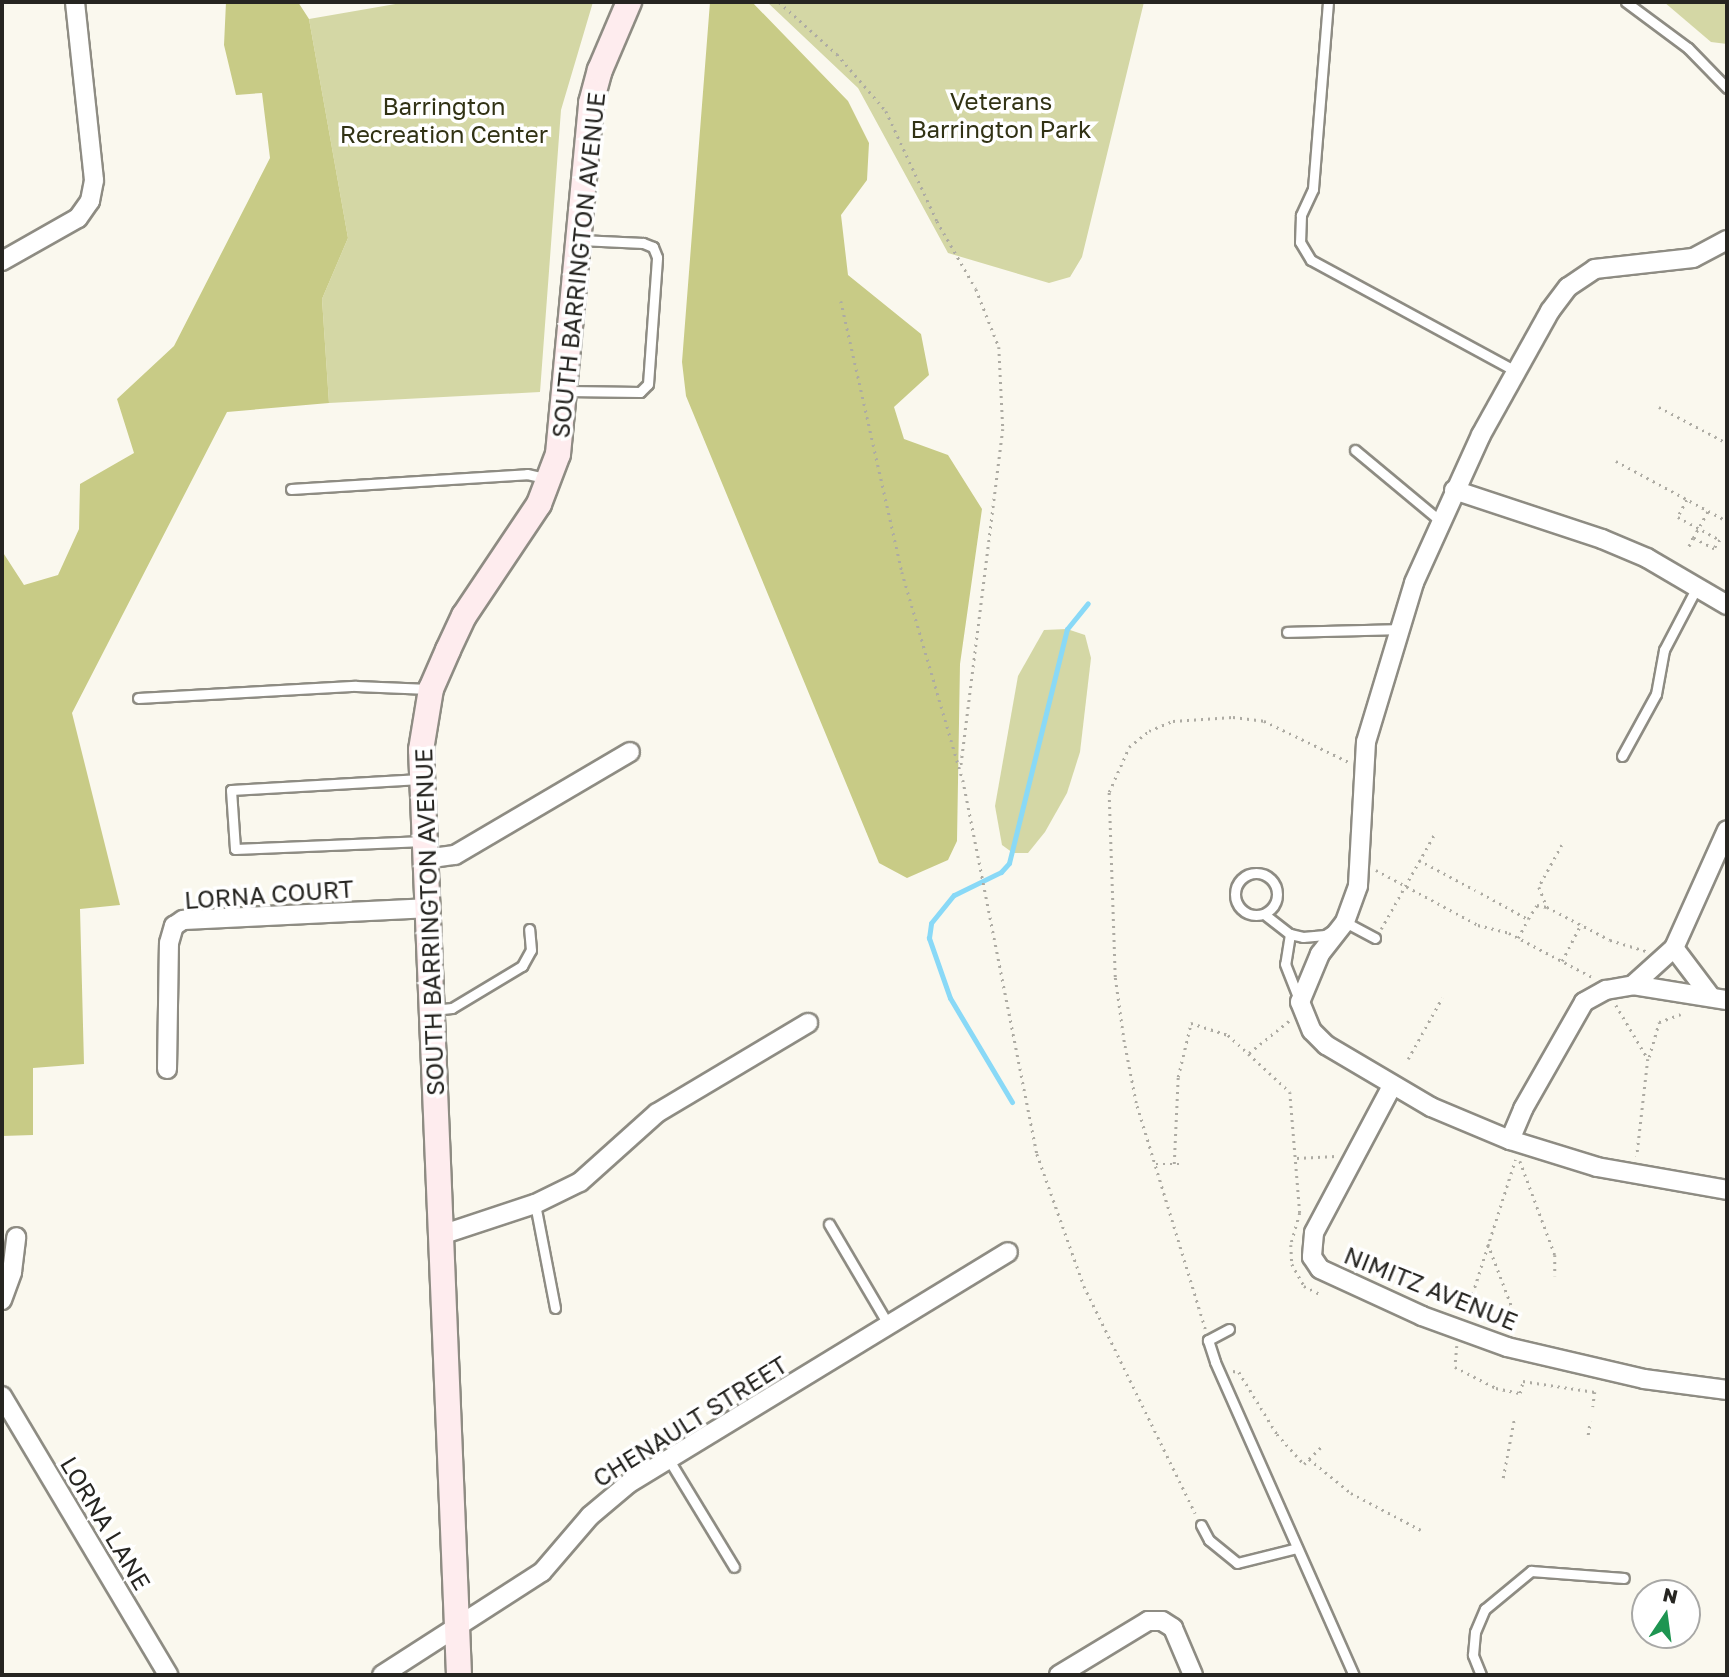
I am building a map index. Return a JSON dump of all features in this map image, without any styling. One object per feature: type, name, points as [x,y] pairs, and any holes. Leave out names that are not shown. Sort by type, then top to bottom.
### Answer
[{"type":"street","points":[[2,261],[78,218],[90,201],[94,180],[75,2]]},
{"type":"street","name":"SOUTH BARRINGTON AVENUE","points":[[459,1675],[421,779],[431,689],[464,616],[522,535],[550,480],[558,454],[567,391],[592,103],[600,70],[629,2]]},
{"type":"street","points":[[1727,240],[1693,258],[1623,262],[1595,269],[1562,295],[1517,372],[1439,520],[1400,629],[1362,768],[1363,859],[1345,922],[1320,954],[1300,1002],[1312,1031],[1326,1045],[1392,1086],[1510,1140],[1597,1167],[1727,1191]]},
{"type":"street","points":[[1454,490],[1602,539],[1698,586],[1727,605]]},
{"type":"street","points":[[425,850],[455,855],[630,752]]},
{"type":"street","points":[[1633,985],[1674,948],[1727,830]]},
{"type":"street","name":"LORNA COURT","points":[[167,1069],[169,943],[174,926],[183,920],[427,908]]},
{"type":"street","points":[[1674,948],[1719,998]]},
{"type":"street","points":[[1510,1140],[1577,1009],[1606,990],[1633,985],[1719,998]]},
{"type":"street","points":[[441,1235],[535,1204],[596,1170],[666,1106],[808,1023]]},
{"type":"street","name":"NIMITZ AVENUE","points":[[1392,1086],[1314,1233],[1312,1257],[1320,1269],[1422,1316],[1507,1347],[1644,1379],[1727,1390]]},
{"type":"street","points":[[2,1300],[12,1272],[16,1237]]},
{"type":"street","name":"CHENAULT STREET","points":[[382,1675],[542,1572],[607,1499],[1008,1252]]},
{"type":"street","name":"LORNA LANE","points":[[2,1396],[168,1675]]},
{"type":"street","points":[[1059,1675],[1148,1621],[1162,1621],[1173,1628],[1193,1675]]},
{"type":"lane","points":[[1328,2],[1313,189],[1301,215],[1300,242],[1311,260],[1517,372]]},
{"type":"lane","points":[[1626,2],[1688,47],[1727,88]]},
{"type":"lane","points":[[567,391],[640,392],[648,384],[657,257],[653,247],[643,243],[578,240]]},
{"type":"lane","points":[[1355,450],[1439,520]]},
{"type":"lane","points":[[291,489],[527,474],[550,480]]},
{"type":"lane","points":[[1622,756],[1656,694],[1664,650],[1698,586]]},
{"type":"lane","points":[[1287,632],[1400,629]]},
{"type":"lane","points":[[138,698],[356,686],[431,689]]},
{"type":"lane","points":[[421,779],[231,790],[235,849],[425,850]]},
{"type":"lane","points":[[1264,914],[1277,898],[1275,885],[1259,873],[1245,875],[1234,893],[1238,907],[1250,915],[1264,914],[1290,934],[1314,938],[1345,922],[1376,938]]},
{"type":"lane","points":[[431,1010],[452,1008],[522,966],[531,950],[529,929]]},
{"type":"lane","points":[[1290,934],[1285,964],[1300,1002]]},
{"type":"lane","points":[[535,1204],[555,1308]]},
{"type":"lane","points":[[829,1224],[889,1326]]},
{"type":"lane","points":[[1229,1329],[1208,1340],[1354,1675]]},
{"type":"lane","points":[[669,1460],[734,1567]]},
{"type":"lane","points":[[1201,1525],[1209,1540],[1237,1563],[1297,1548]]},
{"type":"lane","points":[[1481,1675],[1473,1655],[1475,1632],[1485,1609],[1531,1571],[1624,1578]]},
{"type":"path","points":[[779,2],[836,54],[886,111],[937,221],[976,289],[999,347],[1002,441],[960,771]]},
{"type":"path","points":[[841,301],[902,572],[960,771],[1018,1071],[1050,1196],[1090,1298],[1201,1525]]},
{"type":"path","points":[[1659,407],[1727,443]]},
{"type":"path","points":[[1616,461],[1727,521]]},
{"type":"path","points":[[1687,500],[1678,517],[1720,540],[1714,549],[1693,538]]},
{"type":"path","points":[[1689,547],[1708,511]]},
{"type":"path","points":[[1208,1340],[1136,1102],[1115,977],[1109,792],[1115,769],[1129,747],[1149,731],[1173,721],[1233,717],[1264,721],[1362,768]]},
{"type":"path","points":[[1376,938],[1435,833]]},
{"type":"path","points":[[1547,906],[1539,887],[1562,845]]},
{"type":"path","points":[[1363,859],[1405,886],[1478,925],[1518,938],[1599,980]]},
{"type":"path","points":[[1419,860],[1475,890]]},
{"type":"path","points":[[1481,893],[1528,919]]},
{"type":"path","points":[[1518,938],[1537,905],[1547,906],[1581,924],[1646,951],[1674,948]]},
{"type":"path","points":[[1562,961],[1581,924]]},
{"type":"path","points":[[1408,1059],[1441,998]]},
{"type":"path","points":[[1616,1004],[1648,1059]]},
{"type":"path","points":[[1636,1167],[1648,1059],[1660,1022],[1681,1014]]},
{"type":"path","points":[[1250,1053],[1287,1023]]},
{"type":"path","points":[[1174,1164],[1174,1108],[1191,1024],[1228,1035],[1290,1092],[1300,1213],[1291,1245],[1292,1264],[1304,1286],[1320,1294]]},
{"type":"path","points":[[1464,1322],[1517,1154],[1555,1255],[1555,1276]]},
{"type":"path","points":[[1296,1158],[1342,1156]]},
{"type":"path","points":[[1155,1164],[1184,1164]]},
{"type":"path","points":[[1488,1244],[1512,1307]]},
{"type":"path","points":[[1458,1343],[1455,1367],[1520,1395],[1523,1381],[1595,1392],[1593,1407]]},
{"type":"path","points":[[1227,1369],[1239,1372],[1277,1434],[1304,1464],[1321,1447]]},
{"type":"path","points":[[1503,1478],[1514,1420]]},
{"type":"path","points":[[1588,1435],[1590,1421]]},
{"type":"path","points":[[1309,1459],[1351,1493],[1421,1530]]},
{"type":"green space","points":[[226,2],[298,2],[309,19],[348,238],[322,299],[329,403],[227,412],[72,713],[120,905],[80,909],[84,1064],[33,1068],[33,1135],[2,1136],[2,551],[24,585],[58,575],[79,529],[80,484],[134,453],[117,399],[174,346],[270,158],[262,93],[236,95],[224,45]]},
{"type":"green space","name":"Barrington Recreation Center","points":[[407,2],[593,2],[561,110],[540,392],[329,403],[322,299],[348,238],[309,19]]},
{"type":"green space","points":[[710,2],[752,2],[848,101],[869,143],[867,180],[841,215],[848,275],[921,334],[929,375],[894,407],[904,439],[948,455],[982,509],[960,664],[957,841],[948,860],[907,878],[879,863],[686,396],[682,362]]},
{"type":"green space","name":"Veterans Barrington Park","points":[[767,2],[1144,2],[1082,257],[1070,277],[1049,283],[948,253],[858,88]]},
{"type":"green space","points":[[1664,2],[1727,2],[1727,44],[1711,42]]},
{"type":"green space","points":[[1067,629],[1085,635],[1091,658],[1080,752],[1067,793],[1045,832],[1028,853],[1013,853],[1002,845],[995,806],[1018,676],[1044,630]]},
{"type":"waterway","points":[[1012,1102],[950,998],[929,938],[931,923],[954,895],[1001,872],[1009,863],[1067,629],[1088,603]]}]
